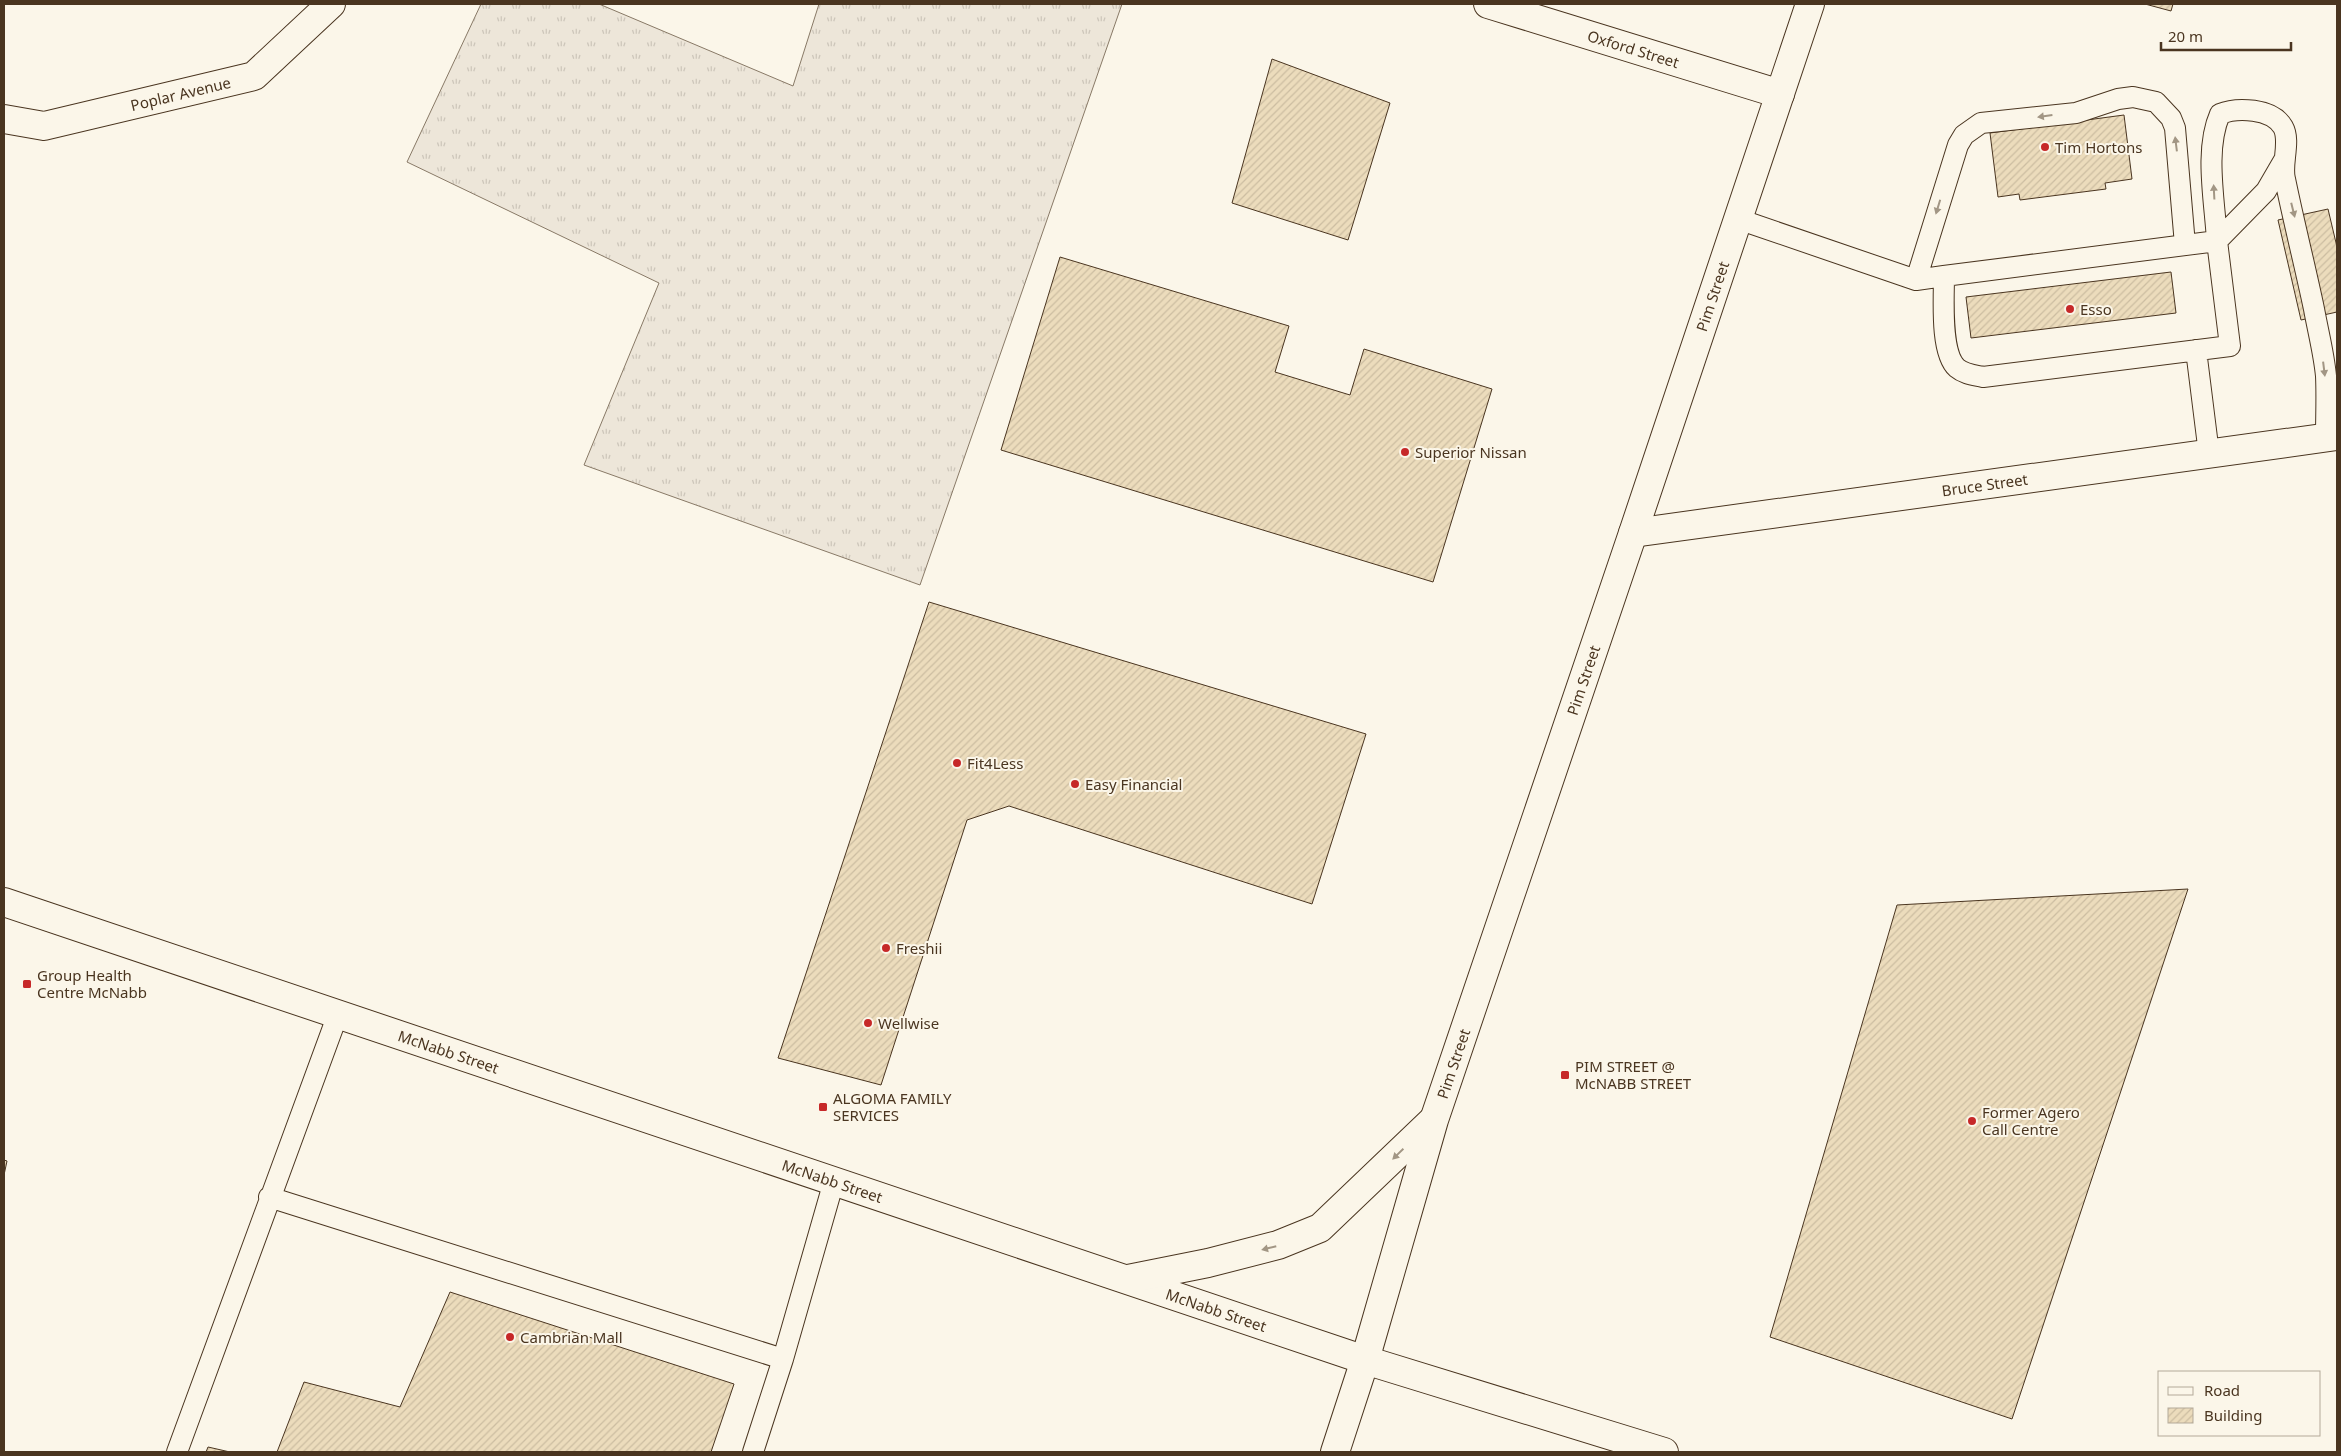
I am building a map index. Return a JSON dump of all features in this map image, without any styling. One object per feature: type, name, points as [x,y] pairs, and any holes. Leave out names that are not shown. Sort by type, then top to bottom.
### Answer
[{"type":"main road","name":"Poplar Avenue","points":[[4,119],[44,126],[254,76],[331,4]]},
{"type":"main road","name":"Oxford Street","points":[[1488,4],[1780,94]]},
{"type":"main road","name":"Pim Street","points":[[1335,1452],[1365,1360],[1434,1120],[1810,4]]},
{"type":"main road","name":"Bruce Street","points":[[1633,533],[2332,436]]},
{"type":"main road","name":"McNabb Street","points":[[4,902],[1365,1360],[1664,1452]]},
{"type":"main road","points":[[1127,1279],[1208,1263],[1278,1245],[1320,1228],[1434,1120]]},
{"type":"lane","points":[[1916,280],[1958,145],[1964,135],[1981,123],[2076,113],[2125,98],[2139,98],[2156,102],[2171,118],[2175,128],[2178,154],[2185,245]]},
{"type":"lane","points":[[1944,276],[1946,346],[1949,357],[1955,367],[1963,372],[1982,377],[2230,346],[2217,241],[2211,142],[2220,114],[2231,109],[2245,108],[2275,119],[2283,127],[2285,140],[2284,177],[2322,347],[2332,436]]},
{"type":"lane","points":[[1738,219],[1916,280],[2217,241],[2266,191],[2284,160]]},
{"type":"lane","points":[[2196,350],[2209,454]]},
{"type":"lane","points":[[177,1452],[269,1197],[338,1014]]},
{"type":"lane","points":[[753,1452],[784,1359],[834,1181]]},
{"type":"lane","points":[[269,1197],[784,1359]]},
{"type":"green space","points":[[481,4],[599,4],[793,86],[819,4],[1122,4],[920,585],[584,465],[659,283],[407,162]]},
{"type":"building","points":[[2145,4],[2173,4],[2171,11]]},
{"type":"building","points":[[1272,59],[1390,103],[1348,240],[1232,203]]},
{"type":"building","points":[[2124,115],[2132,179],[2105,183],[2106,189],[2020,200],[2019,194],[1998,197],[1990,133]]},
{"type":"building","points":[[2328,209],[2337,247],[2337,312],[2301,320],[2278,220]]},
{"type":"building","points":[[1060,257],[1289,326],[1275,372],[1350,395],[1364,349],[1492,389],[1433,582],[1001,450]]},
{"type":"building","points":[[2171,272],[2176,313],[1971,338],[1966,297]]},
{"type":"building","points":[[929,602],[1366,734],[1312,904],[1009,806],[967,820],[881,1085],[778,1058]]},
{"type":"building","name":"Former Agero Call Centre","points":[[2188,889],[2012,1419],[1770,1337],[1897,905]]},
{"type":"building","points":[[4,1160],[7,1161],[4,1175]]},
{"type":"building","name":"Cambrian Mall","points":[[450,1292],[734,1384],[711,1452],[277,1452],[304,1382],[400,1407]]},
{"type":"building","points":[[208,1447],[230,1452],[206,1452]]},
{"type":"place","name":"Tim Hortons","points":[[2045,147]]},
{"type":"place","name":"Esso","points":[[2070,309]]},
{"type":"place","name":"Superior Nissan","points":[[1405,452]]},
{"type":"place","name":"Fit4Less","points":[[957,763]]},
{"type":"place","name":"Easy Financial","points":[[1075,784]]},
{"type":"place","name":"Freshii","points":[[886,948]]},
{"type":"place","name":"Group Health Centre McNabb","points":[[27,984]]},
{"type":"place","name":"Wellwise","points":[[868,1023]]},
{"type":"place","name":"PIM STREET @ McNABB STREET","points":[[1565,1075]]},
{"type":"place","name":"ALGOMA FAMILY SERVICES","points":[[823,1107]]},
{"type":"place","name":"Former Agero Call Centre","points":[[1972,1121]]},
{"type":"place","name":"Cambrian Mall","points":[[510,1337]]}]
